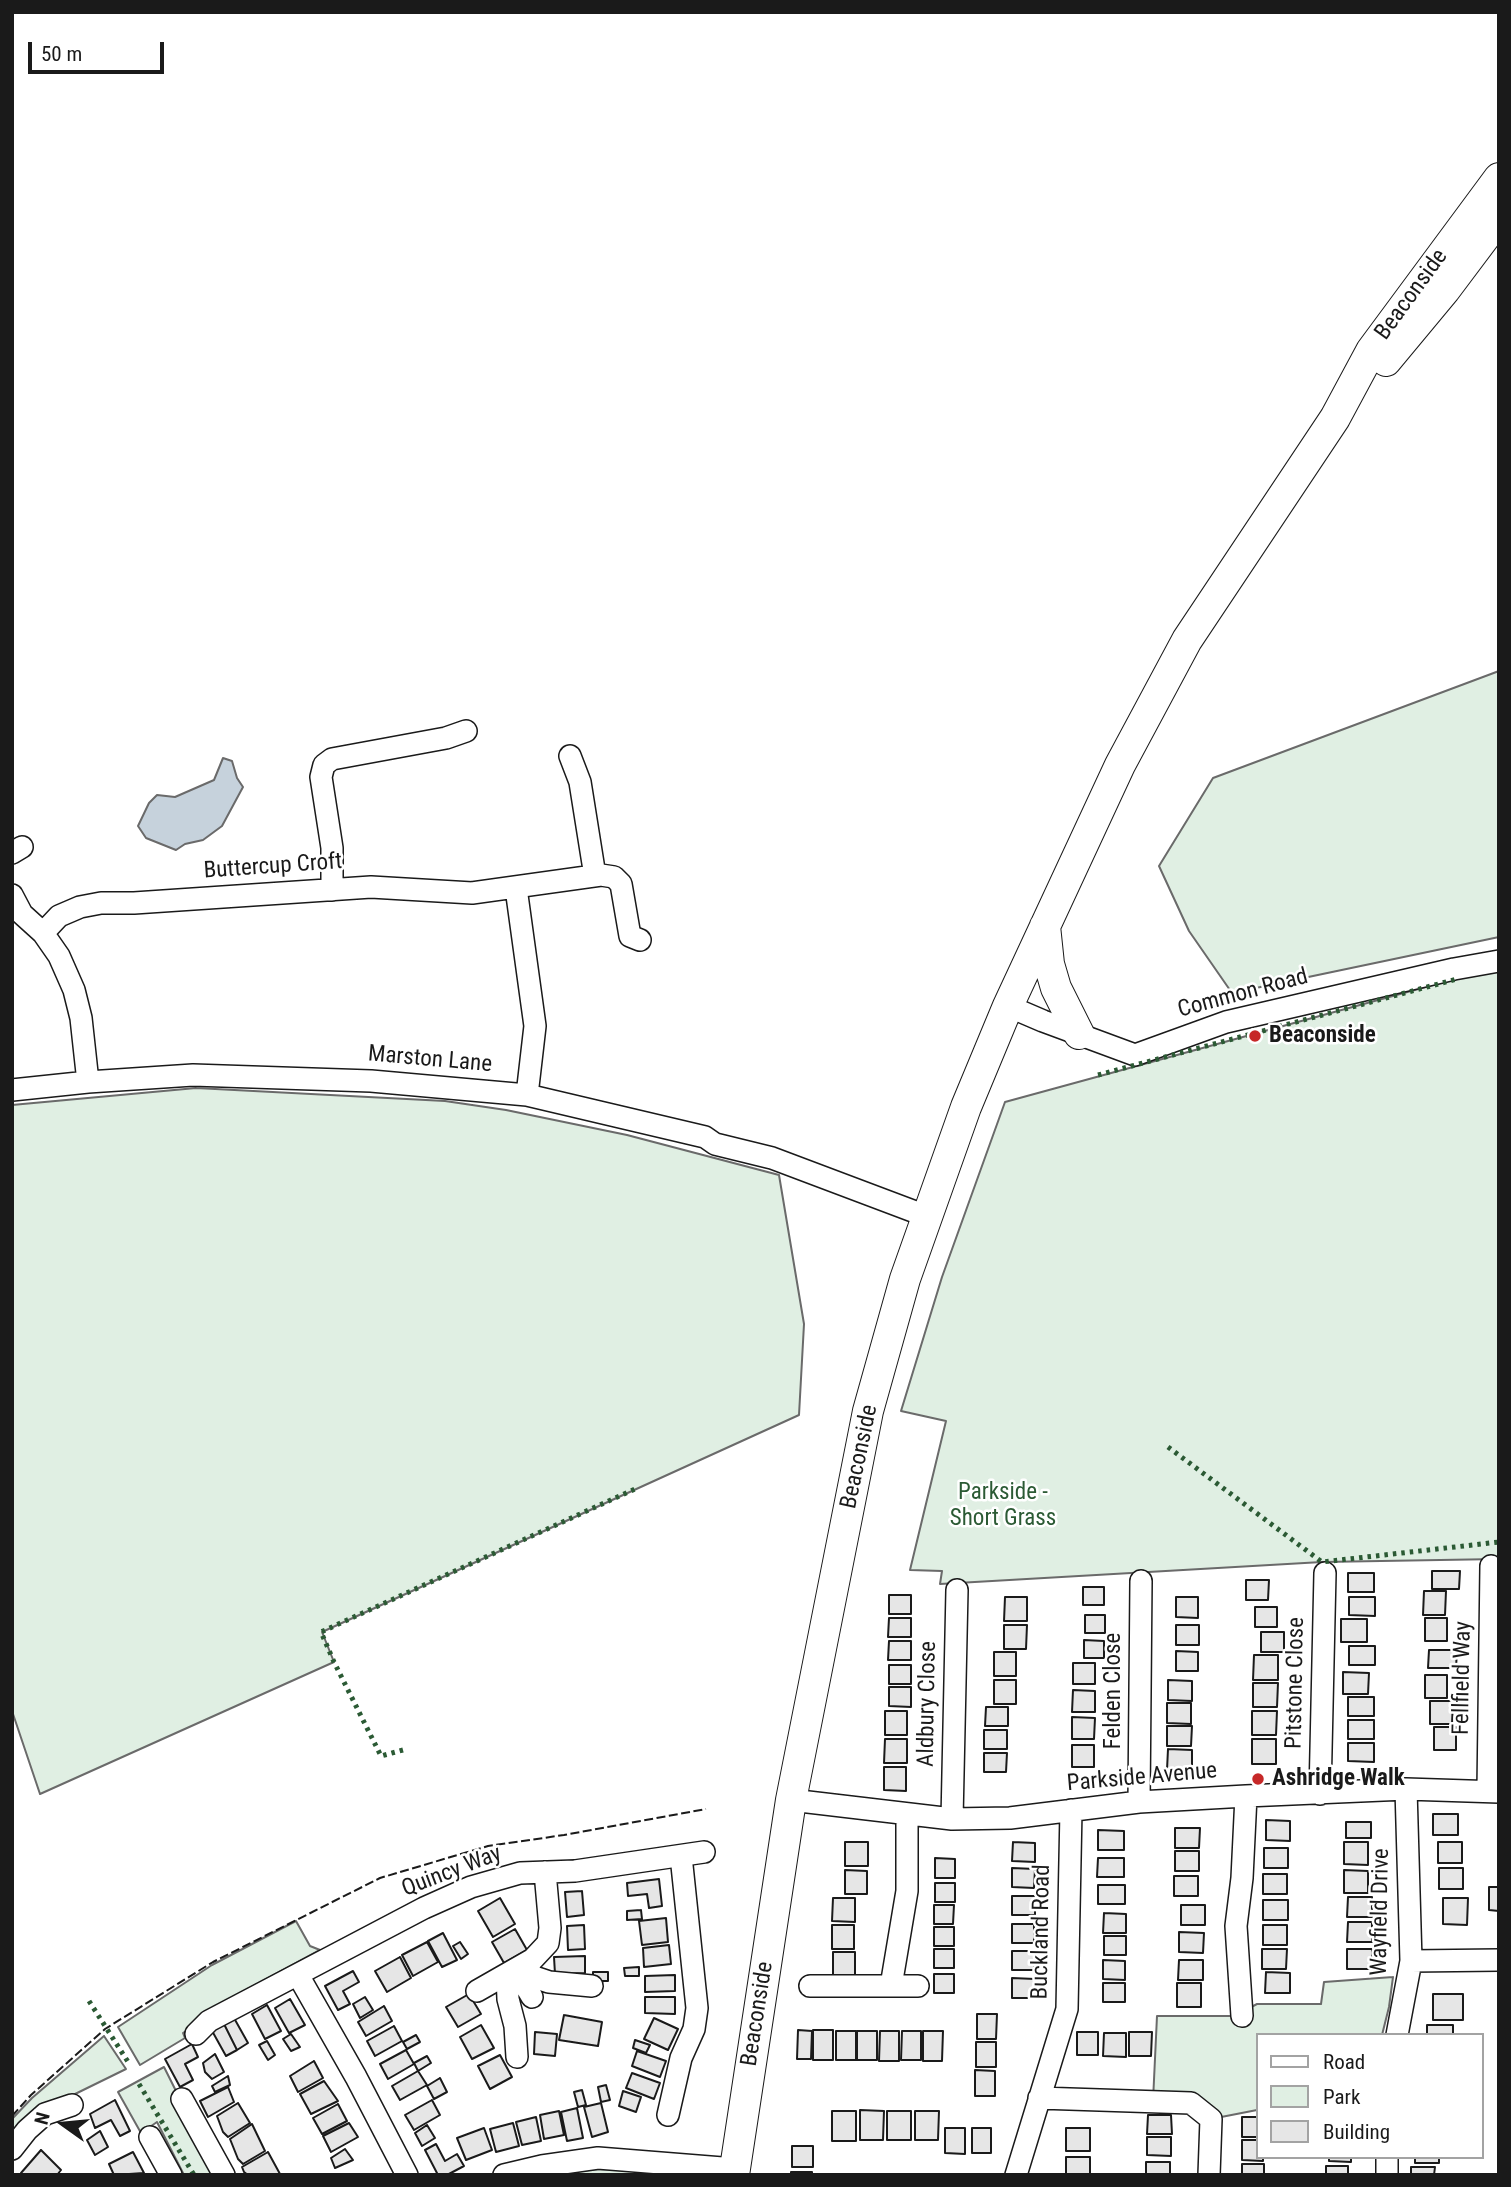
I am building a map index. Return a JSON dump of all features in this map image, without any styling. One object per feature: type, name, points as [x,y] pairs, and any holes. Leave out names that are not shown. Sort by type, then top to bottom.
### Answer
[{"type":"highway","name":"Beaconside","points":[[735,2172],[791,1800],[868,1411],[905,1279],[966,1107],[1008,1006],[1120,765],[1187,639],[1335,418],[1371,351],[1499,178]]},
{"type":"highway","name":"Beaconside","points":[[1335,418],[1445,290],[1499,218]]},
{"type":"highway","points":[[1045,926],[1049,964],[1056,988],[1079,1034]]},
{"type":"street","points":[[332,890],[332,848],[321,777],[324,765],[332,759],[466,732]]},
{"type":"street","points":[[570,756],[580,782],[598,876],[614,877],[621,884],[630,936],[640,940]]},
{"type":"street","name":"Buttercup Croft","points":[[43,933],[59,916],[79,907],[101,903],[396,886],[461,893],[598,876]]},
{"type":"street","points":[[516,888],[535,1026],[527,1095]]},
{"type":"street","points":[[12,895],[22,914],[43,933],[59,956],[75,990],[88,1082]]},
{"type":"street","name":"Common Road","points":[[1008,1006],[1135,1055],[1226,1022],[1454,968],[1499,961]]},
{"type":"street","name":"Marston Lane","points":[[12,1090],[193,1075],[371,1081],[527,1095],[772,1157],[926,1216]]},
{"type":"street","name":"Fellfield Way","points":[[1491,1566],[1494,1791]]},
{"type":"street","name":"Pitstone Close","points":[[1320,1794],[1325,1573]]},
{"type":"street","name":"Felden Close","points":[[1139,1802],[1141,1581]]},
{"type":"street","name":"Aldbury Close","points":[[952,1819],[957,1590]]},
{"type":"street","name":"Parkside Avenue","points":[[791,1800],[952,1819],[1010,1818],[1139,1802],[1245,1796],[1406,1789],[1494,1791]]},
{"type":"street","name":"Wayfield Drive","points":[[1397,2033],[1411,1961],[1406,1789]]},
{"type":"street","points":[[1242,2016],[1236,1926],[1242,1878],[1245,1796]]},
{"type":"street","name":"Buckland Road","points":[[1016,2175],[1067,2009],[1071,1810]]},
{"type":"street","points":[[891,1986],[907,1891],[906,1814]]},
{"type":"street","name":"Quincy Way","points":[[196,2034],[208,2021],[425,1908],[471,1887],[520,1873],[575,1871],[704,1852]]},
{"type":"street","points":[[668,2115],[681,2058],[694,2029],[697,2008],[681,1856]]},
{"type":"street","points":[[477,1991],[533,1959],[548,1943],[551,1928],[545,1872]]},
{"type":"street","points":[[1411,1961],[1499,1960]]},
{"type":"street","points":[[516,1970],[549,1982],[592,1986]]},
{"type":"street","points":[[516,1970],[532,1997]]},
{"type":"street","points":[[516,1970],[508,1999],[515,2026],[517,2057]]},
{"type":"street","points":[[298,1975],[356,2077],[407,2175]]},
{"type":"street","points":[[810,1986],[918,1986]]},
{"type":"street","points":[[1039,2098],[1166,2100],[1191,2103],[1211,2119],[1209,2175]]},
{"type":"street","points":[[182,2099],[224,2175]]},
{"type":"street","points":[[12,2149],[27,2130],[45,2114],[72,2105]]},
{"type":"street","points":[[150,2137],[171,2175]]},
{"type":"street","points":[[504,2175],[598,2158],[735,2172]]},
{"type":"green space","points":[[1499,671],[1499,937],[1232,993],[1189,931],[1159,866],[1213,778]]},
{"type":"green space","name":"Parkside - Short Grass","points":[[1499,971],[1499,1559],[1322,1562],[940,1584],[942,1571],[910,1570],[946,1421],[901,1411],[942,1277],[1005,1102],[1455,979]]},
{"type":"green space","points":[[196,1088],[445,1101],[506,1110],[627,1135],[779,1175],[804,1324],[799,1415],[322,1632],[334,1662],[40,1794],[12,1711],[12,1105]]},
{"type":"green space","points":[[296,1921],[310,1946],[320,1950],[248,1989],[183,2033],[185,2038],[140,2065],[118,2027],[212,1965]]},
{"type":"green space","points":[[1393,1977],[1382,2033],[1256,2033],[1256,2110],[1211,2119],[1153,2101],[1157,2016],[1234,2016],[1257,2004],[1321,2004],[1324,1982]]},
{"type":"green space","points":[[104,2036],[126,2069],[71,2096],[12,2136],[12,2119],[32,2098]]},
{"type":"green space","points":[[164,2067],[218,2175],[184,2175],[157,2122],[141,2133],[118,2092]]},
{"type":"green space","points":[[597,2169],[647,2170],[647,2175],[557,2174]]},
{"type":"shaded area","points":[[223,758],[232,761],[243,787],[222,826],[203,840],[185,844],[176,850],[146,838],[138,826],[149,803],[157,795],[175,797],[214,780]]},
{"type":"building","points":[[1432,1571],[1460,1571],[1459,1589],[1432,1589]]},
{"type":"building","points":[[1348,1573],[1374,1573],[1374,1592],[1348,1592]]},
{"type":"building","points":[[1246,1580],[1269,1580],[1268,1600],[1246,1600]]},
{"type":"building","points":[[1083,1587],[1104,1587],[1104,1605],[1083,1605]]},
{"type":"building","points":[[1424,1591],[1446,1591],[1445,1615],[1423,1615]]},
{"type":"building","points":[[889,1595],[911,1595],[911,1614],[889,1614]]},
{"type":"building","points":[[1005,1597],[1027,1597],[1027,1621],[1004,1621]]},
{"type":"building","points":[[1176,1597],[1198,1597],[1198,1618],[1176,1617]]},
{"type":"building","points":[[1349,1597],[1375,1597],[1375,1616],[1349,1615]]},
{"type":"building","points":[[1255,1607],[1277,1607],[1277,1627],[1255,1627]]},
{"type":"building","points":[[1085,1615],[1105,1615],[1105,1633],[1085,1633]]},
{"type":"building","points":[[889,1618],[911,1618],[911,1637],[888,1637]]},
{"type":"building","points":[[1425,1618],[1447,1618],[1447,1641],[1425,1641]]},
{"type":"building","points":[[1341,1619],[1367,1619],[1367,1642],[1341,1642]]},
{"type":"building","points":[[1004,1625],[1027,1625],[1026,1649],[1004,1649]]},
{"type":"building","points":[[1176,1625],[1199,1625],[1199,1645],[1176,1645]]},
{"type":"building","points":[[1261,1632],[1284,1632],[1284,1652],[1261,1652]]},
{"type":"building","points":[[1084,1640],[1104,1641],[1104,1658],[1084,1658]]},
{"type":"building","points":[[889,1641],[911,1641],[911,1660],[888,1660]]},
{"type":"building","points":[[1349,1646],[1375,1646],[1375,1665],[1349,1665]]},
{"type":"building","points":[[1429,1650],[1457,1650],[1456,1668],[1428,1668]]},
{"type":"building","points":[[1176,1651],[1198,1652],[1198,1671],[1176,1671]]},
{"type":"building","points":[[994,1652],[1016,1652],[1016,1676],[994,1676]]},
{"type":"building","points":[[1254,1655],[1278,1655],[1278,1680],[1253,1680]]},
{"type":"building","points":[[1073,1663],[1095,1663],[1095,1684],[1073,1684]]},
{"type":"building","points":[[889,1665],[911,1665],[911,1684],[889,1684]]},
{"type":"building","points":[[1343,1672],[1369,1673],[1368,1694],[1343,1694]]},
{"type":"building","points":[[1425,1675],[1447,1675],[1447,1698],[1425,1698]]},
{"type":"building","points":[[994,1680],[1016,1680],[1016,1704],[994,1704]]},
{"type":"building","points":[[1168,1680],[1192,1681],[1192,1701],[1168,1700]]},
{"type":"building","points":[[1253,1683],[1278,1683],[1277,1707],[1253,1707]]},
{"type":"building","points":[[889,1687],[911,1687],[911,1707],[889,1706]]},
{"type":"building","points":[[1073,1690],[1095,1691],[1095,1712],[1072,1712]]},
{"type":"building","points":[[1348,1697],[1374,1697],[1374,1716],[1348,1716]]},
{"type":"building","points":[[1430,1701],[1453,1701],[1452,1724],[1430,1724]]},
{"type":"building","points":[[1167,1703],[1191,1703],[1191,1724],[1167,1723]]},
{"type":"building","points":[[986,1707],[1008,1707],[1008,1726],[985,1726]]},
{"type":"building","points":[[885,1711],[907,1711],[907,1735],[885,1735]]},
{"type":"building","points":[[1252,1711],[1277,1711],[1276,1735],[1252,1735]]},
{"type":"building","points":[[1072,1717],[1095,1718],[1094,1739],[1072,1739]]},
{"type":"building","points":[[1348,1720],[1374,1720],[1374,1739],[1348,1739]]},
{"type":"building","points":[[1167,1726],[1192,1726],[1191,1746],[1167,1746]]},
{"type":"building","points":[[1434,1727],[1456,1727],[1456,1750],[1434,1750]]},
{"type":"building","points":[[984,1730],[1007,1730],[1007,1749],[984,1749]]},
{"type":"building","points":[[885,1739],[907,1739],[907,1763],[884,1763]]},
{"type":"building","points":[[1252,1739],[1276,1739],[1276,1764],[1252,1764]]},
{"type":"building","points":[[1348,1743],[1374,1743],[1374,1762],[1348,1761]]},
{"type":"building","points":[[1072,1745],[1094,1745],[1094,1767],[1072,1767]]},
{"type":"building","points":[[1168,1749],[1192,1750],[1192,1770],[1167,1770]]},
{"type":"building","points":[[984,1753],[1007,1753],[1006,1772],[984,1772]]},
{"type":"building","points":[[884,1767],[906,1767],[906,1791],[884,1790]]},
{"type":"building","points":[[1433,1814],[1458,1814],[1458,1835],[1433,1835]]},
{"type":"building","points":[[1266,1820],[1290,1821],[1290,1841],[1266,1840]]},
{"type":"building","points":[[1346,1822],[1371,1822],[1371,1838],[1346,1838]]},
{"type":"building","points":[[1175,1828],[1200,1828],[1199,1848],[1175,1848]]},
{"type":"building","points":[[1098,1830],[1124,1831],[1124,1850],[1098,1850]]},
{"type":"building","points":[[845,1842],[868,1842],[868,1866],[845,1866]]},
{"type":"building","points":[[1013,1842],[1035,1843],[1035,1862],[1012,1861]]},
{"type":"building","points":[[1344,1842],[1368,1842],[1368,1865],[1344,1864]]},
{"type":"building","points":[[1438,1842],[1462,1842],[1462,1863],[1438,1863]]},
{"type":"building","points":[[1264,1848],[1288,1848],[1288,1868],[1264,1868]]},
{"type":"building","points":[[1175,1851],[1199,1851],[1199,1871],[1175,1871]]},
{"type":"building","points":[[935,1858],[955,1859],[955,1878],[935,1878]]},
{"type":"building","points":[[1098,1858],[1124,1858],[1124,1877],[1097,1877]]},
{"type":"building","points":[[1012,1868],[1035,1869],[1034,1888],[1012,1887]]},
{"type":"building","points":[[1439,1868],[1463,1868],[1463,1889],[1439,1889]]},
{"type":"building","points":[[845,1870],[867,1871],[867,1894],[845,1894]]},
{"type":"building","points":[[1344,1870],[1368,1871],[1368,1893],[1344,1893]]},
{"type":"building","points":[[1263,1874],[1287,1874],[1287,1894],[1263,1894]]},
{"type":"building","points":[[1174,1876],[1198,1876],[1198,1896],[1174,1896]]},
{"type":"building","points":[[659,1879],[662,1906],[649,1908],[647,1894],[628,1896],[627,1883]]},
{"type":"building","points":[[935,1883],[955,1883],[955,1902],[935,1902]]},
{"type":"building","points":[[1098,1885],[1125,1885],[1125,1904],[1098,1904]]},
{"type":"building","points":[[1489,1887],[1499,1887],[1499,1911],[1489,1910]]},
{"type":"building","points":[[582,1891],[584,1915],[567,1917],[565,1892]]},
{"type":"building","points":[[1012,1896],[1035,1896],[1035,1915],[1012,1915]]},
{"type":"building","points":[[1348,1897],[1372,1897],[1372,1917],[1347,1917]]},
{"type":"building","points":[[500,1898],[515,1924],[493,1937],[478,1911]]},
{"type":"building","points":[[833,1898],[855,1898],[855,1922],[832,1921]]},
{"type":"building","points":[[1443,1898],[1468,1898],[1467,1925],[1443,1924]]},
{"type":"building","points":[[1263,1900],[1288,1900],[1288,1920],[1263,1920]]},
{"type":"building","points":[[934,1905],[954,1905],[953,1924],[934,1924]]},
{"type":"building","points":[[1181,1905],[1205,1905],[1205,1925],[1181,1925]]},
{"type":"building","points":[[641,1910],[642,1919],[627,1920],[627,1911]]},
{"type":"building","points":[[1104,1913],[1126,1914],[1126,1933],[1103,1933]]},
{"type":"building","points":[[666,1918],[668,1942],[642,1945],[639,1921]]},
{"type":"building","points":[[1348,1922],[1372,1922],[1372,1942],[1347,1942]]},
{"type":"building","points":[[1012,1924],[1034,1924],[1034,1943],[1012,1943]]},
{"type":"building","points":[[584,1925],[585,1949],[568,1950],[567,1926]]},
{"type":"building","points":[[832,1925],[854,1925],[854,1949],[832,1949]]},
{"type":"building","points":[[1263,1925],[1287,1925],[1287,1945],[1263,1945]]},
{"type":"building","points":[[934,1927],[954,1927],[954,1946],[934,1946]]},
{"type":"building","points":[[515,1929],[527,1950],[504,1963],[492,1942]]},
{"type":"building","points":[[1179,1932],[1204,1933],[1203,1953],[1179,1952]]},
{"type":"building","points":[[443,1933],[457,1960],[442,1967],[428,1941]]},
{"type":"building","points":[[1104,1936],[1126,1936],[1126,1955],[1104,1955]]},
{"type":"building","points":[[427,1942],[438,1962],[413,1976],[402,1955]]},
{"type":"building","points":[[460,1942],[468,1954],[461,1959],[453,1946]]},
{"type":"building","points":[[669,1945],[671,1964],[644,1967],[643,1948]]},
{"type":"building","points":[[934,1949],[954,1949],[954,1968],[934,1968]]},
{"type":"building","points":[[1262,1949],[1287,1949],[1286,1969],[1262,1969]]},
{"type":"building","points":[[1347,1949],[1372,1949],[1372,1969],[1347,1969]]},
{"type":"building","points":[[1012,1951],[1034,1951],[1034,1970],[1012,1970]]},
{"type":"building","points":[[833,1952],[855,1952],[855,1976],[833,1976]]},
{"type":"building","points":[[585,1956],[585,1973],[555,1974],[554,1957]]},
{"type":"building","points":[[400,1957],[411,1978],[387,1992],[375,1971]]},
{"type":"building","points":[[1103,1960],[1125,1961],[1125,1980],[1103,1979]]},
{"type":"building","points":[[1179,1960],[1203,1960],[1203,1980],[1178,1980]]},
{"type":"building","points":[[639,1967],[639,1976],[625,1976],[624,1968]]},
{"type":"building","points":[[353,1971],[359,1982],[343,1991],[350,2004],[338,2010],[325,1986]]},
{"type":"building","points":[[593,1972],[608,1972],[608,1981],[593,1981]]},
{"type":"building","points":[[1266,1972],[1290,1973],[1290,1993],[1265,1993]]},
{"type":"building","points":[[934,1974],[954,1974],[954,1993],[934,1993]]},
{"type":"building","points":[[675,1975],[675,1991],[645,1992],[645,1976]]},
{"type":"building","points":[[1012,1978],[1035,1979],[1034,1998],[1012,1998]]},
{"type":"building","points":[[1103,1983],[1125,1983],[1125,2002],[1103,2002]]},
{"type":"building","points":[[1177,1983],[1201,1983],[1201,2007],[1177,2007]]},
{"type":"building","points":[[469,1994],[481,2014],[458,2027],[446,2007]]},
{"type":"building","points":[[1433,1994],[1463,1994],[1463,2020],[1433,2020]]},
{"type":"building","points":[[365,1997],[373,2010],[360,2018],[353,2004]]},
{"type":"building","points":[[645,1997],[675,1997],[675,2014],[645,2013]]},
{"type":"building","points":[[290,1999],[305,2025],[289,2033],[275,2008]]},
{"type":"building","points":[[267,2005],[281,2031],[265,2039],[252,2014]]},
{"type":"building","points":[[384,2006],[392,2021],[366,2036],[358,2022]]},
{"type":"building","points":[[977,2014],[997,2014],[996,2039],[977,2039]]},
{"type":"building","points":[[564,2015],[602,2022],[598,2046],[559,2040]]},
{"type":"building","points":[[234,2018],[248,2043],[237,2050],[223,2022]]},
{"type":"building","points":[[654,2018],[678,2029],[668,2050],[644,2039]]},
{"type":"building","points":[[223,2022],[237,2050],[226,2056],[211,2029]]},
{"type":"building","points":[[481,2025],[494,2048],[472,2059],[460,2037]]},
{"type":"building","points":[[1427,2025],[1453,2025],[1453,2033],[1427,2033]]},
{"type":"building","points":[[394,2026],[402,2041],[375,2056],[367,2041]]},
{"type":"building","points":[[798,2030],[812,2031],[811,2059],[797,2059]]},
{"type":"building","points":[[813,2030],[833,2030],[833,2060],[813,2060]]},
{"type":"building","points":[[836,2031],[856,2031],[856,2060],[836,2060]]},
{"type":"building","points":[[857,2031],[877,2031],[877,2060],[857,2060]]},
{"type":"building","points":[[880,2031],[899,2031],[899,2061],[879,2061]]},
{"type":"building","points":[[902,2031],[921,2031],[921,2060],[901,2060]]},
{"type":"building","points":[[923,2031],[943,2031],[942,2061],[923,2061]]},
{"type":"building","points":[[535,2032],[557,2034],[555,2056],[534,2054]]},
{"type":"building","points":[[1077,2032],[1098,2032],[1098,2055],[1077,2055]]},
{"type":"building","points":[[1129,2032],[1152,2032],[1151,2056],[1129,2056]]},
{"type":"building","points":[[1104,2033],[1126,2033],[1126,2057],[1103,2056]]},
{"type":"building","points":[[291,2034],[300,2047],[291,2051],[283,2039]]},
{"type":"building","points":[[416,2035],[420,2042],[407,2049],[403,2042]]},
{"type":"building","points":[[635,2040],[650,2045],[646,2053],[633,2048]]},
{"type":"building","points":[[267,2041],[275,2055],[268,2060],[259,2045]]},
{"type":"building","points":[[976,2042],[996,2042],[996,2067],[976,2067]]},
{"type":"building","points":[[192,2044],[198,2057],[185,2064],[193,2080],[180,2087],[165,2059]]},
{"type":"building","points":[[406,2050],[414,2064],[388,2079],[380,2064]]},
{"type":"building","points":[[637,2051],[666,2061],[660,2077],[632,2066]]},
{"type":"building","points":[[215,2054],[224,2072],[212,2079],[205,2072],[203,2063]]},
{"type":"building","points":[[500,2055],[512,2077],[490,2089],[478,2066]]},
{"type":"building","points":[[427,2056],[431,2063],[418,2071],[414,2063]]},
{"type":"building","points":[[314,2061],[323,2078],[298,2092],[290,2076]]},
{"type":"building","points":[[975,2070],[995,2071],[995,2096],[975,2096]]},
{"type":"building","points":[[418,2071],[427,2085],[400,2100],[392,2086]]},
{"type":"building","points":[[632,2073],[660,2083],[654,2099],[626,2088]]},
{"type":"building","points":[[228,2076],[230,2085],[215,2092],[212,2086]]},
{"type":"building","points":[[440,2078],[447,2092],[434,2099],[427,2086]]},
{"type":"building","points":[[324,2081],[338,2101],[311,2114],[300,2094]]},
{"type":"building","points":[[606,2085],[610,2100],[601,2102],[598,2087]]},
{"type":"building","points":[[228,2087],[234,2102],[208,2117],[200,2101]]},
{"type":"building","points":[[582,2090],[586,2105],[578,2107],[574,2092]]},
{"type":"building","points":[[623,2091],[641,2097],[636,2112],[619,2106]]},
{"type":"building","points":[[115,2100],[130,2131],[120,2136],[111,2120],[95,2128],[90,2114]]},
{"type":"building","points":[[432,2100],[440,2115],[414,2130],[405,2115]]},
{"type":"building","points":[[238,2103],[250,2123],[228,2137],[223,2132],[217,2116]]},
{"type":"building","points":[[601,2103],[608,2132],[592,2137],[584,2107]]},
{"type":"building","points":[[338,2104],[347,2121],[322,2134],[313,2118]]},
{"type":"building","points":[[577,2108],[583,2138],[567,2141],[561,2112]]},
{"type":"building","points":[[860,2110],[884,2111],[883,2140],[860,2140]]},
{"type":"building","points":[[559,2111],[564,2135],[544,2139],[540,2115]]},
{"type":"building","points":[[832,2111],[856,2111],[856,2141],[832,2141]]},
{"type":"building","points":[[887,2111],[911,2111],[911,2140],[887,2140]]},
{"type":"building","points":[[915,2111],[939,2111],[938,2140],[915,2140]]},
{"type":"building","points":[[1148,2115],[1171,2115],[1172,2134],[1147,2134]]},
{"type":"building","points":[[536,2117],[541,2141],[522,2145],[516,2122]]},
{"type":"building","points":[[1242,2117],[1256,2117],[1256,2137],[1242,2137]]},
{"type":"building","points":[[349,2123],[358,2137],[331,2152],[323,2136]]},
{"type":"building","points":[[513,2123],[519,2146],[496,2152],[490,2129]]},
{"type":"building","points":[[252,2124],[265,2151],[243,2164],[238,2159],[230,2139]]},
{"type":"building","points":[[427,2125],[435,2138],[422,2146],[415,2133]]},
{"type":"building","points":[[484,2128],[492,2150],[466,2160],[457,2138]]},
{"type":"building","points":[[945,2128],[965,2128],[965,2154],[945,2153]]},
{"type":"building","points":[[972,2128],[991,2128],[991,2153],[972,2153]]},
{"type":"building","points":[[1066,2128],[1090,2128],[1090,2151],[1066,2151]]},
{"type":"building","points":[[100,2131],[108,2147],[95,2155],[87,2140]]},
{"type":"building","points":[[1147,2137],[1171,2137],[1171,2156],[1147,2155]]},
{"type":"building","points":[[1242,2140],[1256,2140],[1256,2159],[1263,2161],[1242,2160]]},
{"type":"building","points":[[436,2144],[445,2161],[457,2154],[464,2166],[447,2175],[438,2175],[425,2150]]},
{"type":"building","points":[[792,2146],[813,2146],[813,2167],[792,2167]]},
{"type":"building","points":[[345,2149],[353,2160],[335,2168],[331,2158]]},
{"type":"building","points":[[41,2150],[61,2170],[57,2175],[23,2175],[21,2173]]},
{"type":"building","points":[[133,2152],[144,2173],[114,2175],[109,2164]]},
{"type":"building","points":[[268,2152],[280,2174],[248,2175],[244,2172],[242,2167]]},
{"type":"building","points":[[1066,2157],[1090,2157],[1090,2175],[1066,2175]]},
{"type":"building","points":[[1329,2159],[1351,2159],[1351,2162]]},
{"type":"building","points":[[1415,2159],[1439,2159],[1439,2163],[1415,2163]]},
{"type":"building","points":[[1146,2162],[1170,2162],[1170,2175],[1146,2175]]},
{"type":"building","points":[[1242,2164],[1264,2164],[1264,2175],[1242,2175]]},
{"type":"building","points":[[1326,2166],[1348,2166],[1348,2175],[1326,2175]]},
{"type":"building","points":[[1411,2167],[1435,2167],[1434,2175],[1411,2175]]},
{"type":"building","points":[[791,2172],[812,2172],[812,2175],[791,2175]]},
{"type":"hedge","points":[[1098,1075],[1457,979]]},
{"type":"hedge","points":[[1168,1447],[1322,1562],[1499,1542]]},
{"type":"hedge","points":[[403,1750],[381,1756],[321,1632],[635,1489]]},
{"type":"hedge","points":[[89,2001],[130,2065]]},
{"type":"hedge","points":[[139,2084],[194,2175]]},
{"type":"fence","points":[[12,2116],[31,2095],[105,2029],[213,1962],[380,1878],[488,1846],[706,1809]]},
{"type":"place","name":"Beaconside","points":[[1255,1036]]},
{"type":"place","name":"Ashridge Walk","points":[[1258,1779]]}]
